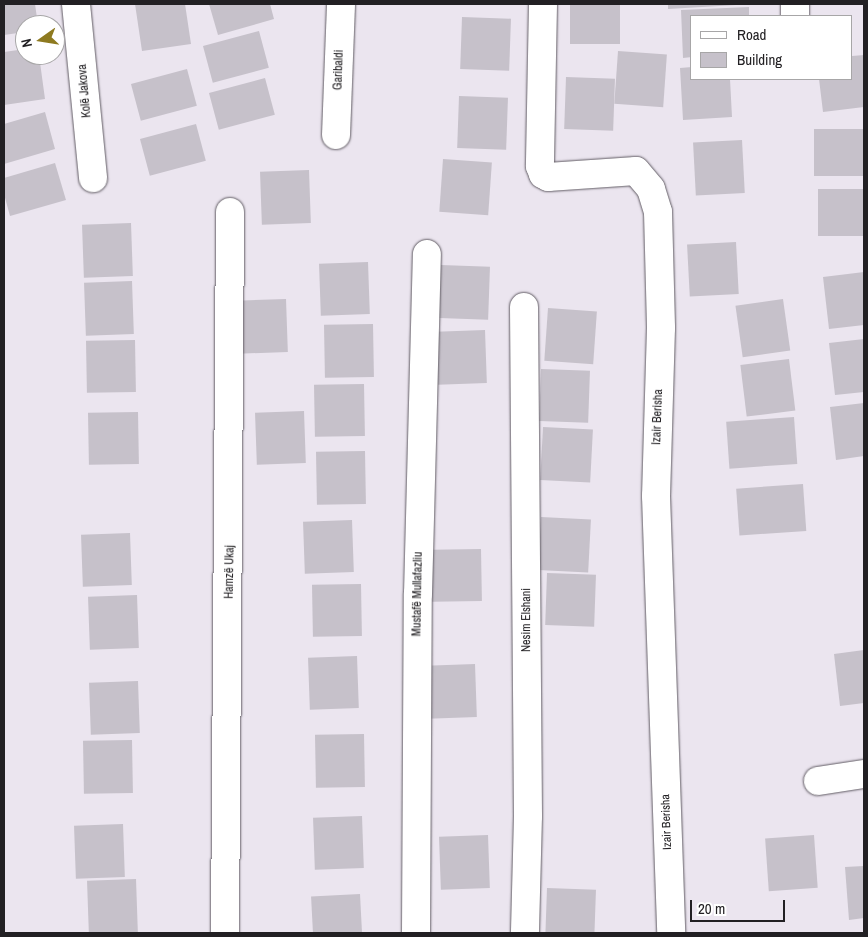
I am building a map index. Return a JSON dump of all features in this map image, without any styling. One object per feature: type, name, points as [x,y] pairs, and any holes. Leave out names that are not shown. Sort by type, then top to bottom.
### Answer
[{"type":"street","name":"Kolë Jakova","points":[[76,4],[93,178]]},
{"type":"street","name":"Garibaldi","points":[[336,135],[341,4]]},
{"type":"street","name":"Izair Berisha","points":[[542,4],[540,166],[543,174],[548,177],[636,171],[651,189],[658,212],[660,328],[656,496],[671,933]]},
{"type":"street","name":"Hamzë Ukaj","points":[[225,933],[230,212]]},
{"type":"street","name":"Mustafë Mullafazliu","points":[[416,933],[418,594],[427,254]]},
{"type":"street","name":"Nesim Elshani","points":[[524,307],[528,816],[525,933]]},
{"type":"street","points":[[818,781],[864,774]]},
{"type":"building","points":[[4,4],[35,4],[37,15],[15,15],[15,33],[4,35]]},
{"type":"building","points":[[135,4],[185,4],[191,44],[142,51]]},
{"type":"building","points":[[209,4],[270,4],[274,19],[218,35]]},
{"type":"building","points":[[570,4],[620,4],[620,44],[570,44]]},
{"type":"building","points":[[668,4],[736,4],[736,5],[668,9]]},
{"type":"building","points":[[749,7],[749,15],[690,15],[690,57],[683,58],[681,10]]},
{"type":"building","points":[[462,17],[511,19],[509,71],[460,69]]},
{"type":"building","points":[[259,31],[269,68],[213,83],[203,46]]},
{"type":"building","points":[[15,50],[15,65],[40,65],[45,99],[4,105],[4,52]]},
{"type":"building","points":[[618,51],[667,54],[663,107],[614,104]]},
{"type":"building","points":[[864,55],[864,107],[823,112],[819,80],[853,80],[853,56]]},
{"type":"building","points":[[690,67],[690,80],[730,80],[732,117],[683,120],[680,68]]},
{"type":"building","points":[[187,69],[197,106],[141,121],[131,84]]},
{"type":"building","points":[[566,77],[615,79],[613,131],[564,129]]},
{"type":"building","points":[[265,78],[275,115],[219,130],[209,93]]},
{"type":"building","points":[[459,96],[508,98],[506,150],[457,148]]},
{"type":"building","points":[[45,112],[55,149],[4,164],[4,124]]},
{"type":"building","points":[[196,124],[206,161],[150,176],[140,139]]},
{"type":"building","points":[[814,129],[864,129],[864,176],[814,176]]},
{"type":"building","points":[[742,140],[745,193],[696,195],[693,143]]},
{"type":"building","points":[[443,159],[492,162],[488,215],[439,212]]},
{"type":"building","points":[[55,163],[66,200],[10,216],[4,194],[4,178]]},
{"type":"building","points":[[309,170],[311,223],[262,225],[260,172]]},
{"type":"building","points":[[818,189],[864,189],[864,236],[818,236]]},
{"type":"building","points":[[131,223],[133,276],[84,278],[82,225]]},
{"type":"building","points":[[736,242],[739,294],[690,296],[687,245]]},
{"type":"building","points":[[368,262],[370,314],[321,316],[319,264]]},
{"type":"building","points":[[441,265],[490,267],[488,320],[439,318]]},
{"type":"building","points":[[864,272],[864,325],[829,329],[823,277]]},
{"type":"building","points":[[132,281],[134,334],[86,336],[84,283]]},
{"type":"building","points":[[286,299],[288,352],[239,354],[237,301]]},
{"type":"building","points":[[783,299],[790,350],[743,357],[735,306]]},
{"type":"building","points":[[548,308],[597,311],[593,364],[544,361]]},
{"type":"building","points":[[373,324],[374,377],[325,378],[324,325]]},
{"type":"building","points":[[485,330],[487,383],[438,385],[436,332]]},
{"type":"building","points":[[864,339],[864,392],[835,395],[829,343]]},
{"type":"building","points":[[135,340],[136,392],[87,393],[86,341]]},
{"type":"building","points":[[789,359],[795,411],[747,417],[740,365]]},
{"type":"building","points":[[541,369],[590,371],[588,423],[539,421]]},
{"type":"building","points":[[364,384],[365,436],[315,437],[314,385]]},
{"type":"building","points":[[864,403],[864,456],[836,460],[830,407]]},
{"type":"building","points":[[304,411],[306,463],[257,465],[255,413]]},
{"type":"building","points":[[138,412],[139,464],[89,465],[88,413]]},
{"type":"building","points":[[794,417],[797,464],[729,469],[726,422]]},
{"type":"building","points":[[543,427],[593,430],[590,483],[540,480]]},
{"type":"building","points":[[365,451],[366,504],[317,505],[316,452]]},
{"type":"building","points":[[803,484],[806,531],[739,536],[736,489]]},
{"type":"building","points":[[541,517],[591,520],[588,573],[538,570]]},
{"type":"building","points":[[352,520],[354,572],[305,574],[303,522]]},
{"type":"building","points":[[130,533],[132,585],[83,587],[81,535]]},
{"type":"building","points":[[481,549],[482,601],[432,602],[431,550]]},
{"type":"building","points":[[547,573],[596,575],[594,627],[545,625]]},
{"type":"building","points":[[361,584],[362,636],[313,637],[312,585]]},
{"type":"building","points":[[137,595],[139,648],[90,650],[88,597]]},
{"type":"building","points":[[864,650],[864,703],[840,706],[834,654]]},
{"type":"building","points":[[357,656],[359,708],[310,710],[308,658]]},
{"type":"building","points":[[475,664],[477,717],[428,719],[426,666]]},
{"type":"building","points":[[138,681],[140,733],[91,735],[89,683]]},
{"type":"building","points":[[364,734],[365,787],[316,788],[315,735]]},
{"type":"building","points":[[132,740],[133,793],[84,794],[83,741]]},
{"type":"building","points":[[362,816],[364,868],[315,870],[313,818]]},
{"type":"building","points":[[123,824],[125,877],[76,879],[74,826]]},
{"type":"building","points":[[488,835],[490,888],[441,890],[439,837]]},
{"type":"building","points":[[814,835],[818,888],[769,891],[765,838]]},
{"type":"building","points":[[864,866],[864,918],[849,920],[845,867]]},
{"type":"building","points":[[136,879],[138,932],[89,933],[87,881]]},
{"type":"building","points":[[547,888],[596,890],[594,933],[545,933]]},
{"type":"building","points":[[360,894],[362,933],[313,933],[311,897]]}]
